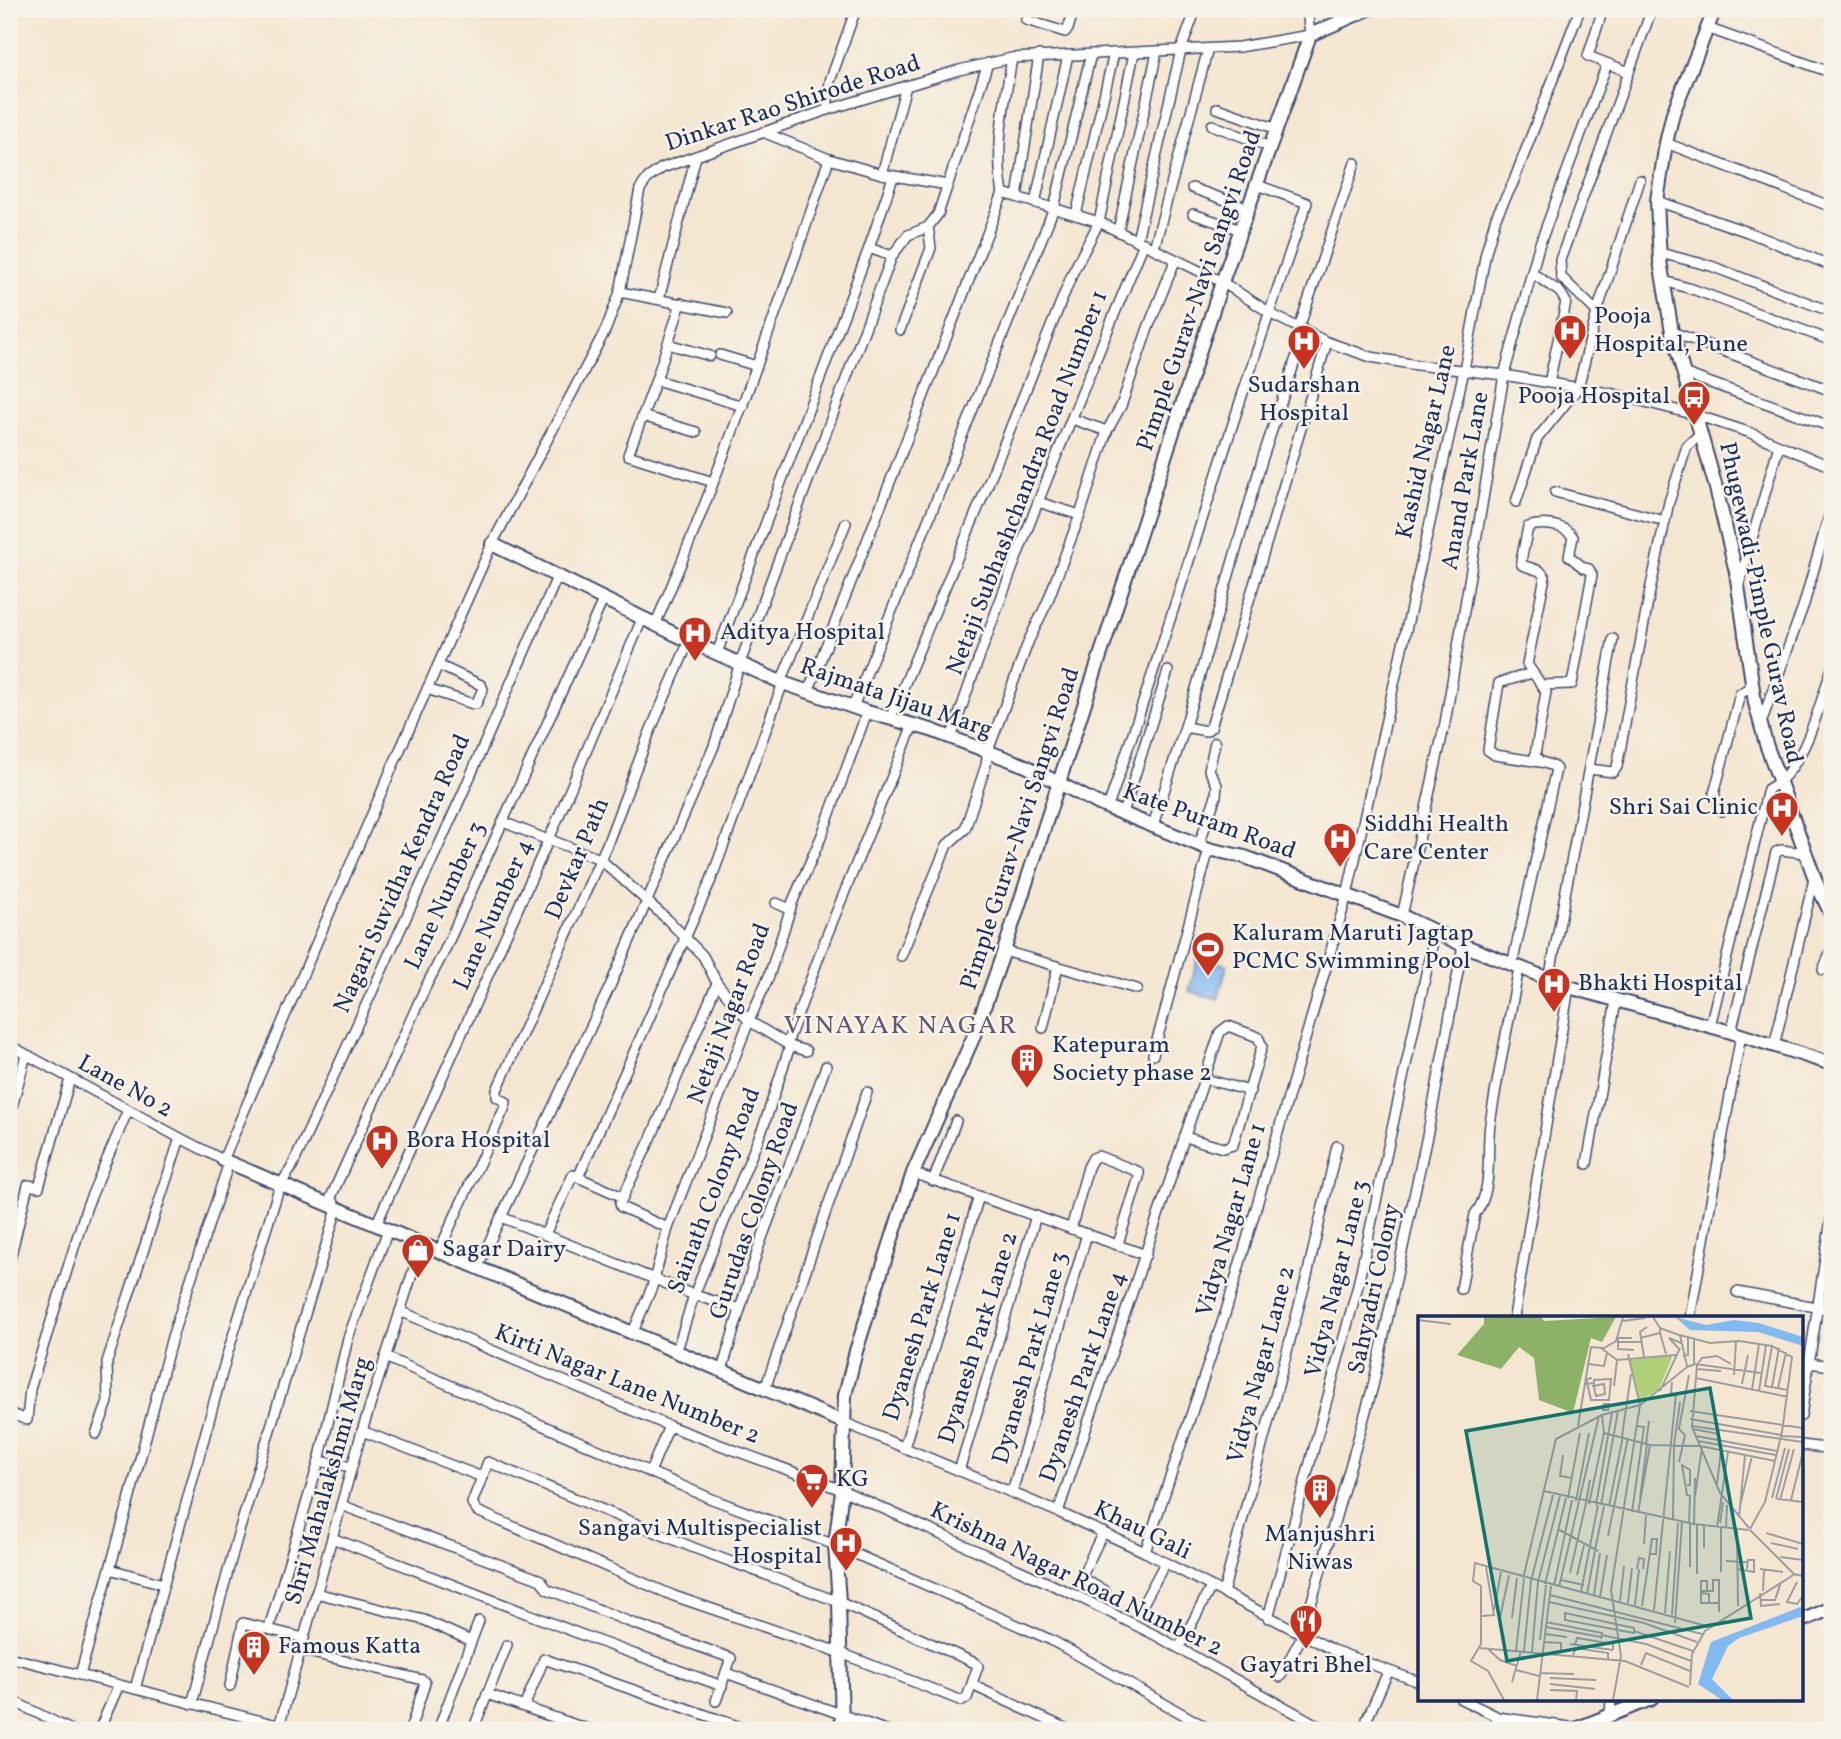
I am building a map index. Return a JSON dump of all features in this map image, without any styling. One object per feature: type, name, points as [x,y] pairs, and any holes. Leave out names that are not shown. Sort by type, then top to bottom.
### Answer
[{"type":"street","points":[[827,110],[830,81],[856,9]]},
{"type":"street","points":[[1028,9],[1026,20],[1065,32],[1074,9]]},
{"type":"street","name":"Netaji Subhashchandra Road Number 1","points":[[951,738],[979,657],[1140,241],[1181,50],[1196,9]]},
{"type":"street","points":[[1307,9],[1310,35],[1369,9]]},
{"type":"street","name":"Kashid Nagar Lane","points":[[1347,895],[1464,370],[1486,252],[1496,217],[1513,183],[1580,9]]},
{"type":"street","points":[[1603,9],[1588,56],[1629,72]]},
{"type":"street","points":[[1597,312],[1561,277],[1559,268],[1652,9]]},
{"type":"street","name":"Phugewadi-Pimple Gurav Road","points":[[1715,9],[1674,113],[1666,143],[1657,201],[1660,253],[1672,332],[1729,539],[1761,723],[1779,784],[1814,878],[1832,916]]},
{"type":"street","points":[[1707,28],[1827,71]]},
{"type":"street","name":"Dinkar Rao Shirode Road","points":[[80,1675],[172,1338],[226,1161],[427,689],[492,544],[595,351],[620,292],[640,189],[648,178],[662,168],[827,110],[988,63],[1039,55],[1239,47],[1310,35]]},
{"type":"street","name":"Pimple Gurav-Navi Sangvi Road","points":[[842,1730],[835,1545],[842,1490],[845,1395],[856,1351],[912,1173],[973,1038],[1004,951],[1223,282],[1310,35]]},
{"type":"street","points":[[1154,248],[1208,49]]},
{"type":"street","points":[[1118,231],[1157,52]]},
{"type":"street","points":[[1076,215],[1114,53]]},
{"type":"street","points":[[890,719],[1055,322],[1073,272],[1099,222],[1134,53]]},
{"type":"street","points":[[853,707],[1054,208],[1091,54]]},
{"type":"street","points":[[1017,197],[1039,55]]},
{"type":"street","points":[[1035,202],[1068,55]]},
{"type":"street","points":[[808,692],[1003,192],[1000,180],[1001,130],[1012,58]]},
{"type":"street","points":[[478,1266],[611,984],[714,746],[740,663],[892,257],[908,235],[928,227],[938,214],[988,63]]},
{"type":"street","name":"Anand Park Lane","points":[[1402,916],[1445,723],[1504,375],[1539,246],[1607,64]]},
{"type":"street","points":[[881,174],[906,86]]},
{"type":"street","points":[[1217,108],[1276,129]]},
{"type":"street","points":[[1213,125],[1270,147]]},
{"type":"street","points":[[762,132],[829,159],[881,174],[948,185]]},
{"type":"street","points":[[1666,143],[1832,207]]},
{"type":"street","points":[[659,299],[696,156]]},
{"type":"street","points":[[655,625],[743,406],[829,159]]},
{"type":"street","points":[[1153,825],[1185,727],[1262,460],[1355,163]]},
{"type":"street","points":[[717,653],[869,248],[893,177]]},
{"type":"street","points":[[1516,502],[1537,439],[1578,388],[1597,312],[1640,180]]},
{"type":"street","points":[[1108,807],[1163,645],[1268,312],[1307,203],[1257,185]]},
{"type":"street","points":[[1192,188],[1248,208]]},
{"type":"street","points":[[1003,192],[1099,222],[1223,282],[1268,312],[1302,330],[1371,357],[1504,375],[1614,394],[1696,415],[1832,467]]},
{"type":"street","points":[[1657,201],[1748,232],[1832,266]]},
{"type":"street","points":[[1193,214],[1241,230]]},
{"type":"street","points":[[900,330],[931,248],[928,227]]},
{"type":"street","points":[[869,248],[892,257]]},
{"type":"street","points":[[1660,253],[1711,266],[1832,312]]},
{"type":"street","points":[[901,956],[947,845],[965,829],[988,751],[1028,640],[1046,603],[1080,515],[1107,431],[1121,406],[1175,261]]},
{"type":"street","points":[[1532,272],[1560,292],[1566,302],[1549,383]]},
{"type":"street","points":[[1664,281],[1832,341]]},
{"type":"street","points":[[620,292],[726,313]]},
{"type":"street","points":[[681,303],[628,455],[713,482]]},
{"type":"street","points":[[1672,332],[1832,391]]},
{"type":"street","points":[[1185,727],[1206,731],[1211,727],[1327,342]]},
{"type":"street","points":[[668,344],[757,366]]},
{"type":"street","points":[[1683,373],[1832,427]]},
{"type":"street","points":[[656,380],[743,406]]},
{"type":"street","points":[[642,416],[696,432]]},
{"type":"street","points":[[1072,419],[1107,431]]},
{"type":"street","points":[[1589,769],[1613,772],[1617,767],[1665,522],[1688,446],[1701,433]]},
{"type":"street","points":[[1738,588],[1779,445]]},
{"type":"street","points":[[1555,492],[1665,522]]},
{"type":"street","points":[[1038,502],[1080,515]]},
{"type":"street","points":[[1761,723],[1804,604],[1832,505]]},
{"type":"street","points":[[579,1175],[711,880],[782,683],[846,523]]},
{"type":"street","points":[[1541,762],[1535,755],[1546,692],[1527,664],[1545,577],[1540,571],[1522,565],[1528,527],[1538,525],[1561,527],[1570,532],[1573,537],[1569,556],[1589,569],[1592,575],[1572,684],[1543,685]]},
{"type":"street","name":"Rajmata Jijau Marg","points":[[492,544],[642,619],[782,683],[988,751],[1026,766],[1059,784]]},
{"type":"street","name":"Nagari Suvidha Kendra Road","points":[[135,1689],[227,1355],[280,1185],[296,1157],[462,795],[557,577]]},
{"type":"street","name":"Lane Number 3","points":[[337,1209],[331,1197],[603,600]]},
{"type":"street","name":"Lane Number 4","points":[[269,1628],[319,1461],[348,1338],[382,1228],[642,619]]},
{"type":"street","points":[[1549,980],[1613,639]]},
{"type":"street","name":"Devkar Path","points":[[439,1251],[505,1107],[506,1102],[496,1095],[497,1090],[600,859],[689,641]]},
{"type":"street","points":[[427,689],[473,704],[478,701],[484,689],[481,685],[438,665]]},
{"type":"street","points":[[1710,1026],[1768,789],[1779,784],[1804,746],[1832,668]]},
{"type":"street","points":[[1123,813],[1168,671]]},
{"type":"street","points":[[1461,1289],[1475,1214],[1488,1178],[1490,1124],[1515,967],[1556,769],[1541,762],[1495,755],[1488,750],[1499,682],[1532,673]]},
{"type":"street","points":[[1722,811],[1714,794],[1740,694],[1753,685]]},
{"type":"street","name":"Netaji Nagar Road","points":[[633,1332],[655,1278],[668,1228],[769,976],[790,909],[822,835],[867,712]]},
{"type":"street","name":"Sainath Colony Road","points":[[677,1350],[694,1295],[764,1125],[827,935],[913,725]]},
{"type":"street","points":[[1153,1055],[1216,796],[1217,785],[1209,770],[1215,742]]},
{"type":"street","name":"Kate Puram Road","points":[[1059,784],[1204,846],[1245,857],[1347,895]]},
{"type":"street","points":[[503,822],[600,859],[703,956],[717,983],[749,1021],[806,1051]]},
{"type":"street","points":[[1690,1316],[1736,1034],[1776,852],[1781,850],[1805,853]]},
{"type":"street","points":[[1774,1046],[1814,878]]},
{"type":"street","points":[[1347,895],[1549,980],[1710,1026],[1832,1065]]},
{"type":"street","name":"Vidya Nagar Lane 1","points":[[1145,1552],[1227,1308],[1347,895]]},
{"type":"street","points":[[776,904],[790,909]]},
{"type":"street","name":"Sahyadri Colony","points":[[1280,1677],[1302,1636],[1373,1386],[1430,1122],[1463,945]]},
{"type":"street","name":"Vidya Nagar Lane 3","points":[[1268,1618],[1357,1289],[1432,946]]},
{"type":"street","points":[[1824,970],[1832,949]]},
{"type":"street","points":[[1004,951],[1137,989]]},
{"type":"street","points":[[1043,1028],[1058,966]]},
{"type":"street","points":[[668,1228],[621,1207],[620,1203],[673,1090],[717,983]]},
{"type":"street","points":[[1514,1316],[1569,987]]},
{"type":"street","points":[[1587,1164],[1616,1001]]},
{"type":"street","name":"Dyanesh Park Lane 4","points":[[1058,1512],[1223,1028],[1235,1028],[1262,1041],[1250,1091]]},
{"type":"street","name":"Lane No 2","points":[[9,1045],[180,1139],[226,1161]]},
{"type":"street","points":[[9,1118],[26,1055]]},
{"type":"street","name":"Gurudas Colony Road","points":[[722,1370],[758,1249],[825,1066]]},
{"type":"street","points":[[9,1263],[28,1185],[39,1187],[70,1079]]},
{"type":"street","points":[[1185,1137],[1223,1147],[1233,1145],[1250,1091],[1205,1079]]},
{"type":"street","points":[[765,1388],[867,1091]]},
{"type":"street","points":[[9,1413],[27,1420],[30,1389],[87,1206],[128,1110]]},
{"type":"street","points":[[933,1181],[956,1121]]},
{"type":"street","points":[[96,1434],[107,1406],[107,1362],[180,1139]]},
{"type":"street","name":"Vidya Nagar Lane 2","points":[[1223,1593],[1307,1276],[1337,1146]]},
{"type":"street","points":[[1071,1229],[1088,1167],[1093,1158],[1098,1156],[1139,1172],[1118,1244]]},
{"type":"street","points":[[226,1161],[843,1422]]},
{"type":"street","points":[[912,1173],[1146,1255]]},
{"type":"street","points":[[545,1234],[573,1175],[579,1175],[623,1197]]},
{"type":"street","name":"Dyanesh Park Lane 1","points":[[904,1448],[979,1196]]},
{"type":"street","points":[[192,1704],[237,1538],[337,1209]]},
{"type":"street","points":[[1802,1409],[1832,1213]]},
{"type":"street","name":"Dyanesh Park Lane 2","points":[[959,1471],[1036,1216]]},
{"type":"street","points":[[501,1217],[694,1295],[740,1308]]},
{"type":"street","name":"Dyanesh Park Lane 3","points":[[1012,1493],[1087,1234]]},
{"type":"street","name":"Shri Mahalakshmi Marg","points":[[278,1728],[362,1430],[422,1243]]},
{"type":"street","points":[[1737,1292],[1832,1310]]},
{"type":"street","name":"Kirti Nagar Lane Number 2","points":[[400,1311],[669,1426],[842,1490]]},
{"type":"street","points":[[385,1357],[712,1499],[835,1545],[1051,1640],[1211,1730]]},
{"type":"street","points":[[1809,1363],[1832,1367]]},
{"type":"street","name":"Khau Gali","points":[[843,1422],[1103,1532],[1302,1636],[1418,1682]]},
{"type":"street","points":[[650,1472],[669,1426]]},
{"type":"street","points":[[362,1430],[482,1477]]},
{"type":"street","points":[[1802,1445],[1832,1449]]},
{"type":"street","points":[[319,1461],[352,1467]]},
{"type":"street","points":[[488,1462],[694,1548],[839,1602],[975,1663],[978,1666],[967,1698],[962,1701],[841,1653],[674,1596],[477,1511],[472,1503],[482,1477],[488,1462]]},
{"type":"street","name":"Krishna Nagar Road Number 2","points":[[842,1490],[1077,1596],[1179,1648],[1326,1730]]},
{"type":"street","points":[[341,1505],[541,1580],[547,1589],[626,1621],[731,1658],[716,1701]]},
{"type":"street","points":[[1103,1532],[1081,1578],[1105,1591]]},
{"type":"street","points":[[332,1538],[722,1686]]},
{"type":"street","points":[[1144,1602],[1165,1563]]},
{"type":"street","points":[[110,1569],[163,1584]]},
{"type":"street","points":[[1179,1648],[1211,1587]]},
{"type":"street","points":[[316,1593],[424,1620],[471,1641]]},
{"type":"street","points":[[1802,1621],[1832,1608]]},
{"type":"street","points":[[438,1730],[479,1621]]},
{"type":"street","points":[[230,1686],[243,1623],[304,1638]]},
{"type":"street","points":[[473,1730],[507,1645]]},
{"type":"street","points":[[300,1650],[423,1680],[425,1683],[411,1730]]},
{"type":"street","points":[[9,1657],[278,1728],[297,1730]]},
{"type":"street","points":[[524,1707],[544,1659],[750,1730]]},
{"type":"street","points":[[1367,1719],[1388,1672]]},
{"type":"street","points":[[726,1673],[885,1730]]},
{"type":"street","points":[[99,1730],[120,1685]]},
{"type":"street","points":[[972,1685],[1069,1730]]},
{"type":"street","points":[[487,1694],[590,1730]]},
{"type":"street","points":[[9,1699],[71,1730]]},
{"type":"street","points":[[1463,1700],[1516,1730]]},
{"type":"street","points":[[1609,1716],[1611,1700]]},
{"type":"street","points":[[1497,1717],[1575,1729],[1649,1700]]},
{"type":"street","points":[[1497,1717],[1497,1730]]},
{"type":"water","name":"Kaluram Maruti Jagtap PCMC Swimming Pool","points":[[1198,958],[1227,965],[1218,999],[1189,991]]},
{"type":"place","name":"Pooja Hospital, Pune","points":[[1570,361]]},
{"type":"place","name":"Sudarshan Hospital","points":[[1304,371]]},
{"type":"place","name":"Pooja Hospital","points":[[1694,427]]},
{"type":"place","name":"Aditya Hospital","points":[[695,663]]},
{"type":"place","name":"Shri Sai Clinic","points":[[1782,838]]},
{"type":"place","name":"Siddhi Health Care Center","points":[[1340,869]]},
{"type":"place","name":"Kaluram Maruti Jagtap PCMC Swimming Pool","points":[[1208,978]]},
{"type":"place","name":"Bhakti Hospital","points":[[1554,1014]]},
{"type":"place","name":"Katepuram Society phase 2","points":[[1027,1090]]},
{"type":"place","name":"Bora Hospital","points":[[382,1171]]},
{"type":"place","name":"Sagar Dairy","points":[[418,1280]]},
{"type":"place","name":"KG","points":[[812,1510]]},
{"type":"place","name":"Manjushri Niwas","points":[[1320,1520]]},
{"type":"place","name":"Sangavi Multispecialist Hospital","points":[[846,1573]]},
{"type":"place","name":"Gayatri Bhel","points":[[1306,1651]]},
{"type":"place","name":"Famous Katta","points":[[254,1677]]},
{"type":"district","name":"VINAYAK NAGAR","points":[[901,1026]]}]
